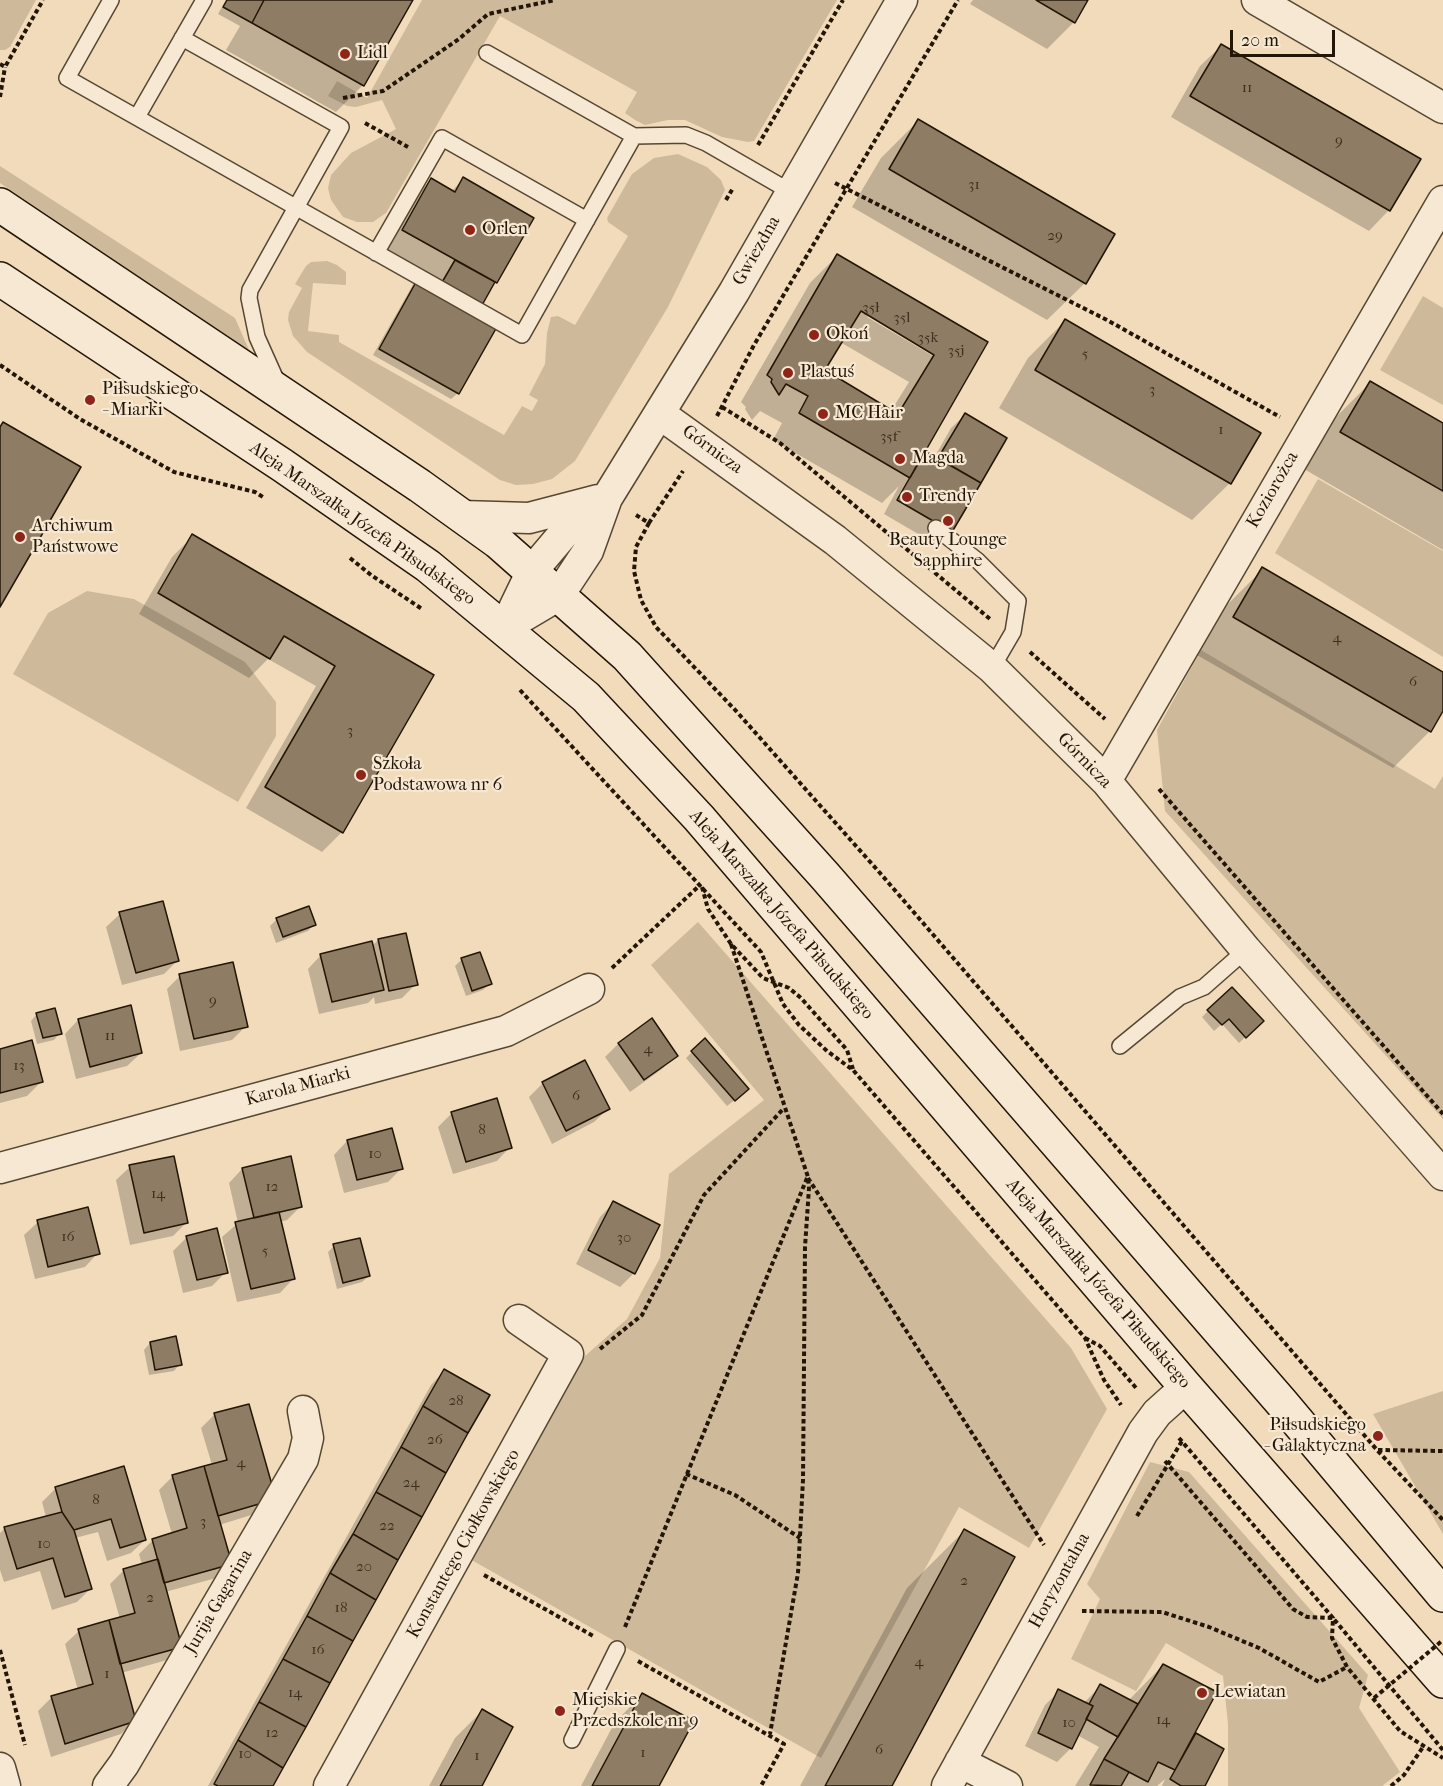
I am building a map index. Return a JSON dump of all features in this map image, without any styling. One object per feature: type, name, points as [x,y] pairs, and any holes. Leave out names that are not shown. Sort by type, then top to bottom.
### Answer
[{"type":"street","name":"Gwiezdna","points":[[505,627],[559,595],[588,551],[607,498],[660,414],[902,0]]},
{"type":"street","points":[[1257,0],[1443,108]]},
{"type":"street","name":"Koziorożca","points":[[1106,782],[1443,201]]},
{"type":"street","points":[[0,205],[462,516],[532,571],[627,656],[817,867],[1282,1403],[1443,1595]]},
{"type":"street","name":"Aleja Marszałka Józefa Piłsudskiego","points":[[0,279],[372,526],[428,566],[505,627],[586,696],[699,818],[1186,1387],[1443,1681]]},
{"type":"street","name":"Górnicza","points":[[660,414],[702,442],[835,540],[992,668],[1106,782],[1246,950],[1443,1175]]},
{"type":"street","name":"Gwiezdna","points":[[505,627],[532,571],[565,532],[607,498]]},
{"type":"street","points":[[462,516],[529,518],[607,498]]},
{"type":"street","name":"Karola Miarki","points":[[0,1168],[506,1031],[589,989]]},
{"type":"street","points":[[519,1320],[568,1354]]},
{"type":"street","name":"Konstantego Ciołkowskiego","points":[[329,1786],[568,1354]]},
{"type":"street","name":"Horyzontalna","points":[[954,1774],[1150,1422],[1186,1387]]},
{"type":"street","name":"Jurija Gagarina","points":[[108,1786],[124,1764],[303,1459],[308,1438],[303,1411]]},
{"type":"street","points":[[0,1768],[5,1786]]},
{"type":"street","points":[[954,1774],[1007,1786]]},
{"type":"lane","points":[[111,0],[67,78],[522,335],[634,136]]},
{"type":"lane","points":[[137,117],[204,0]]},
{"type":"lane","points":[[182,38],[341,128],[253,282],[249,298],[257,337],[284,395]]},
{"type":"lane","points":[[487,53],[634,136],[686,135],[706,143],[746,166],[798,180]]},
{"type":"lane","points":[[376,253],[442,138],[587,220]]},
{"type":"lane","points":[[936,528],[978,561],[1018,601],[1013,632],[992,668]]},
{"type":"lane","points":[[1120,1046],[1180,997],[1204,987],[1246,950]]},
{"type":"lane","points":[[572,1740],[617,1649]]},
{"type":"path","points":[[0,96],[2,65],[43,0]]},
{"type":"path","points":[[320,116],[326,105],[343,98],[383,91],[459,39],[488,14],[555,0]]},
{"type":"path","points":[[726,200],[843,0]]},
{"type":"path","points":[[958,0],[754,345],[702,442],[649,522],[636,547],[634,571],[641,600],[656,627],[737,712],[880,873],[1377,1450],[1443,1520]]},
{"type":"path","points":[[341,128],[363,122],[430,159]]},
{"type":"path","points":[[798,180],[846,189],[1107,320],[1307,432]]},
{"type":"path","points":[[0,365],[80,419],[174,472],[255,492],[272,503]]},
{"type":"path","points":[[607,498],[649,522]]},
{"type":"path","points":[[348,555],[370,575]]},
{"type":"path","points":[[518,688],[701,884],[761,952],[783,1004],[799,1025],[827,1051],[854,1070],[1085,1338],[1104,1380],[1150,1422],[1182,1441],[1443,1750]]},
{"type":"path","points":[[701,884],[708,909],[731,944],[763,978],[775,981],[801,998],[847,1050],[854,1070]]},
{"type":"path","points":[[589,989],[701,884]]},
{"type":"path","points":[[731,944],[808,1178],[1044,1546]]},
{"type":"path","points":[[568,1354],[603,1348],[642,1315],[704,1194],[785,1107]]},
{"type":"path","points":[[617,1649],[686,1474],[808,1178]]},
{"type":"path","points":[[770,1734],[798,1573],[808,1178]]},
{"type":"path","points":[[1085,1338],[1100,1346],[1150,1422],[1168,1465],[1293,1609],[1307,1617],[1333,1618]]},
{"type":"path","points":[[1133,1523],[1182,1441]]},
{"type":"path","points":[[1377,1450],[1443,1451]]},
{"type":"path","points":[[686,1474],[735,1495],[800,1538]]},
{"type":"path","points":[[1088,1601],[1082,1611],[1162,1612],[1209,1627],[1259,1648],[1319,1682],[1347,1667]]},
{"type":"path","points":[[1333,1618],[1332,1638],[1347,1667],[1400,1731],[1443,1758]]},
{"type":"path","points":[[1374,1698],[1443,1640]]},
{"type":"path","points":[[0,1650],[27,1752]]},
{"type":"path","points":[[1390,1786],[1404,1775],[1423,1747]]},
{"type":"shaded area","points":[[0,0],[36,0],[10,47],[5,50],[0,50]]},
{"type":"shaded area","points":[[422,0],[837,0],[754,141],[748,142],[722,137],[685,120],[668,120],[645,125],[635,120],[625,113],[637,92],[500,16],[386,213],[373,222],[357,222],[343,217],[331,200],[328,188],[331,175],[351,153],[396,129],[382,100],[356,107],[347,106],[328,96],[337,81],[367,98]]},
{"type":"shaded area","points":[[678,154],[707,167],[721,180],[725,190],[668,307],[575,461],[552,479],[533,484],[516,485],[500,480],[307,352],[293,336],[288,320],[289,312],[302,288],[295,284],[306,266],[311,262],[327,261],[337,265],[346,272],[346,285],[313,283],[308,331],[339,335],[339,342],[504,435],[522,406],[532,411],[538,400],[529,395],[545,364],[547,333],[551,317],[558,316],[575,325],[628,236],[608,222],[607,218],[632,174],[654,158]]},
{"type":"shaded area","points":[[0,166],[235,318],[249,350],[0,183]]},
{"type":"shaded area","points":[[1423,296],[1443,308],[1443,405],[1380,370]]},
{"type":"shaded area","points":[[1318,479],[1443,551],[1443,657],[1275,553]]},
{"type":"shaded area","points":[[87,591],[134,599],[245,662],[276,702],[276,736],[238,802],[13,674],[48,613]]},
{"type":"shaded area","points":[[1201,650],[1435,789],[1443,776],[1443,1119],[1165,811],[1157,730]]},
{"type":"shaded area","points":[[698,922],[1071,1348],[1107,1409],[1029,1548],[959,1507],[821,1758],[468,1558],[577,1363],[627,1319],[660,1258],[669,1174],[764,1100],[651,965]]},
{"type":"shaded area","points":[[1443,1391],[1443,1534],[1373,1414]]},
{"type":"shaded area","points":[[1150,1462],[1189,1472],[1368,1675],[1359,1708],[1400,1772],[1382,1786],[1228,1786],[1228,1724],[1223,1676],[1166,1643],[1136,1691],[1071,1659],[1100,1599],[1087,1584]]},
{"type":"building","points":[[227,0],[264,0],[252,23],[223,7]]},
{"type":"building","name":"Lidl","points":[[264,0],[413,0],[364,86],[252,23]]},
{"type":"building","points":[[1036,0],[1088,0],[1075,23]]},
{"type":"building","points":[[1221,44],[1421,159],[1390,211],[1190,96]]},
{"type":"building","points":[[918,119],[1115,234],[1086,284],[889,169]]},
{"type":"building","points":[[463,177],[534,218],[497,283],[402,230],[431,178],[455,192]]},
{"type":"building","points":[[837,254],[988,342],[910,478],[799,413],[808,396],[786,384],[779,395],[771,382],[772,379],[767,375]],"holes":[[[861,311],[934,355],[898,414],[825,370]]]},
{"type":"building","points":[[455,260],[495,282],[481,307],[502,318],[459,394],[379,349],[421,273],[441,284]]},
{"type":"building","points":[[1065,319],[1261,433],[1231,484],[1035,370]]},
{"type":"building","points":[[1370,381],[1443,423],[1443,491],[1340,432]]},
{"type":"building","points":[[965,413],[1007,438],[981,483],[938,458]]},
{"type":"building","name":"Archiwum Państwowe","points":[[3,422],[81,467],[0,607],[0,427]]},
{"type":"building","points":[[925,451],[981,483],[952,532],[897,500]]},
{"type":"building","points":[[192,534],[434,675],[343,833],[265,787],[335,666],[284,636],[270,659],[158,593]]},
{"type":"building","points":[[1262,567],[1443,672],[1443,711],[1431,732],[1233,617]]},
{"type":"building","points":[[163,901],[179,961],[136,973],[119,912]]},
{"type":"building","points":[[309,906],[316,925],[283,937],[276,918]]},
{"type":"building","points":[[406,933],[418,985],[389,991],[378,939]]},
{"type":"building","points":[[372,941],[384,990],[332,1002],[320,954]]},
{"type":"building","points":[[480,952],[492,984],[472,991],[461,958]]},
{"type":"building","points":[[233,962],[248,1027],[194,1039],[179,974]]},
{"type":"building","points":[[1232,987],[1264,1021],[1246,1038],[1229,1019],[1222,1025],[1207,1010]]},
{"type":"building","points":[[131,1005],[142,1053],[90,1067],[78,1019]]},
{"type":"building","points":[[55,1008],[62,1034],[43,1038],[36,1013]]},
{"type":"building","points":[[652,1018],[678,1056],[644,1080],[618,1043]]},
{"type":"building","points":[[705,1038],[749,1089],[735,1101],[691,1051]]},
{"type":"building","points":[[32,1040],[43,1082],[0,1093],[0,1049]]},
{"type":"building","points":[[585,1060],[610,1109],[566,1131],[542,1082]]},
{"type":"building","points":[[497,1098],[512,1148],[466,1162],[451,1112]]},
{"type":"building","points":[[392,1128],[403,1169],[357,1180],[347,1140]]},
{"type":"building","points":[[174,1156],[188,1223],[144,1233],[129,1165]]},
{"type":"building","points":[[291,1156],[302,1207],[254,1218],[242,1168]]},
{"type":"building","points":[[613,1201],[660,1225],[635,1274],[588,1250]]},
{"type":"building","points":[[88,1207],[100,1254],[48,1267],[37,1220]]},
{"type":"building","points":[[279,1212],[295,1279],[251,1289],[235,1222]]},
{"type":"building","points":[[217,1228],[228,1273],[197,1280],[186,1236]]},
{"type":"building","points":[[360,1238],[370,1276],[343,1283],[333,1244]]},
{"type":"building","points":[[176,1336],[182,1365],[155,1370],[150,1342]]},
{"type":"building","points":[[444,1369],[490,1395],[468,1433],[423,1406]]},
{"type":"building","points":[[249,1404],[276,1499],[218,1516],[204,1466],[227,1460],[214,1413]]},
{"type":"building","points":[[423,1406],[468,1433],[446,1473],[401,1447]]},
{"type":"building","points":[[401,1447],[446,1473],[422,1517],[376,1492]]},
{"type":"building","points":[[124,1466],[146,1540],[120,1548],[111,1519],[74,1530],[62,1512],[55,1487]]},
{"type":"building","points":[[204,1466],[232,1564],[164,1583],[152,1539],[187,1528],[172,1475]]},
{"type":"building","points":[[376,1492],[422,1517],[398,1560],[353,1534]]},
{"type":"building","points":[[62,1512],[74,1530],[92,1589],[65,1597],[53,1558],[17,1569],[4,1527]]},
{"type":"building","points":[[964,1529],[1015,1557],[892,1786],[825,1786]]},
{"type":"building","points":[[353,1534],[398,1560],[376,1600],[330,1573]]},
{"type":"building","points":[[158,1559],[182,1647],[120,1664],[109,1620],[135,1613],[123,1569]]},
{"type":"building","points":[[330,1573],[376,1600],[353,1641],[307,1616]]},
{"type":"building","points":[[307,1616],[353,1641],[330,1683],[283,1659]]},
{"type":"building","points":[[109,1620],[136,1721],[65,1744],[51,1696],[93,1684],[78,1629]]},
{"type":"building","points":[[283,1659],[330,1683],[306,1727],[259,1702]]},
{"type":"building","points":[[1163,1664],[1217,1692],[1175,1770],[1158,1762],[1148,1782],[1104,1759]]},
{"type":"building","points":[[1100,1684],[1138,1704],[1118,1737],[1086,1719],[1093,1706],[1089,1704]]},
{"type":"building","points":[[1058,1689],[1093,1706],[1072,1749],[1038,1733]]},
{"type":"building","points":[[642,1693],[694,1721],[659,1786],[592,1786]]},
{"type":"building","points":[[259,1702],[306,1727],[283,1768],[238,1740]]},
{"type":"building","points":[[482,1709],[513,1727],[482,1786],[440,1786]]},
{"type":"building","points":[[1196,1733],[1224,1749],[1205,1786],[1181,1786],[1170,1779]]},
{"type":"building","points":[[238,1740],[283,1768],[273,1786],[218,1786],[214,1784]]},
{"type":"building","points":[[1104,1759],[1129,1772],[1121,1786],[1090,1785]]},
{"type":"place","name":"Lidl","points":[[345,54]]},
{"type":"place","name":"Orlen","points":[[470,230]]},
{"type":"place","name":"Okoń","points":[[814,335]]},
{"type":"place","name":"Plastuś","points":[[788,373]]},
{"type":"place","name":"Piłsudskiego - Miarki","points":[[90,400]]},
{"type":"place","name":"MC Hair","points":[[823,414]]},
{"type":"place","name":"Magda","points":[[900,459]]},
{"type":"place","name":"Trendy","points":[[907,497]]},
{"type":"place","name":"Beauty Lounge Sapphire","points":[[948,521]]},
{"type":"place","name":"Archiwum Państwowe","points":[[20,537]]},
{"type":"place","name":"Szkoła Podstawowa nr 6","points":[[361,775]]},
{"type":"place","name":"Piłsudskiego - Galaktyczna","points":[[1378,1436]]},
{"type":"place","name":"Lewiatan","points":[[1202,1693]]},
{"type":"place","name":"Miejskie Przedszkole nr 9","points":[[560,1711]]}]
